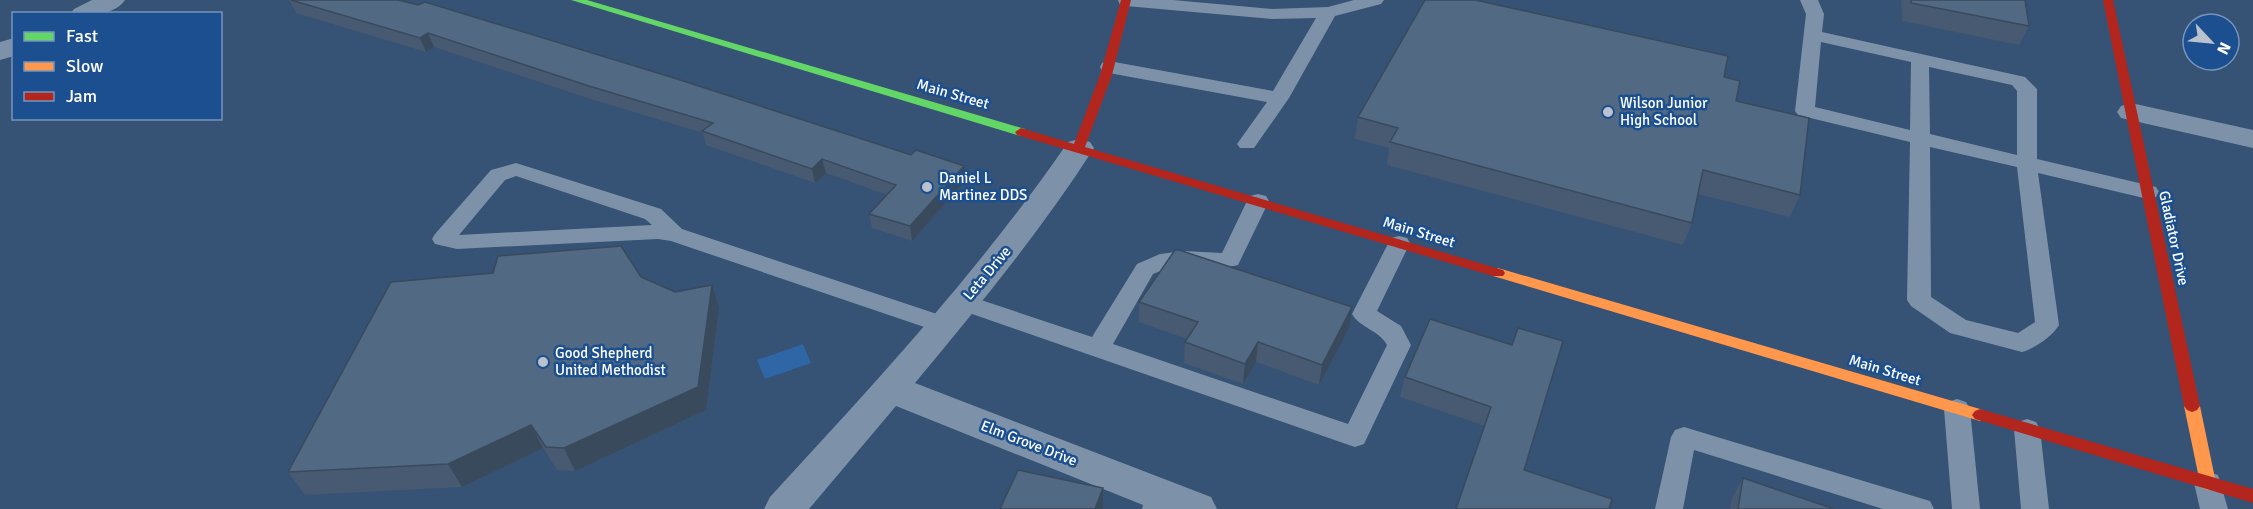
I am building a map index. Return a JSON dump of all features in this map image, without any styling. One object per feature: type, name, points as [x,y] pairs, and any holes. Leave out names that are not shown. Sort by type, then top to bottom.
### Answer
[{"type":"main road","name":"Main Street","points":[[576,0],[2027,429],[2211,496],[2253,496]]},
{"type":"main road","name":"Gladiator Drive","points":[[2108,0],[2211,496]]},
{"type":"main road","name":"Leta Drive","points":[[1079,148],[1095,110],[1109,67],[1126,1]]},
{"type":"street","points":[[87,12],[112,0]]},
{"type":"street","points":[[2131,112],[2253,139]]},
{"type":"street","name":"Leta Drive","points":[[784,509],[891,389],[1047,199],[1079,148]]},
{"type":"street","name":"Elm Grove Drive","points":[[891,389],[1176,505]]},
{"type":"lane","points":[[1126,1],[1272,14],[1328,12],[1375,0]]},
{"type":"lane","points":[[1809,0],[1815,14],[1805,111],[2148,192]]},
{"type":"lane","points":[[1248,144],[1279,98],[1328,12]]},
{"type":"lane","points":[[1813,35],[1920,59],[2018,81],[2027,89],[2027,164],[2046,325],[2022,343],[1958,327],[1919,300],[1920,59]]},
{"type":"lane","points":[[1109,67],[1279,98]]},
{"type":"lane","points":[[674,234],[653,214],[516,169],[498,175],[443,239],[457,242],[658,232],[674,234],[953,314],[1098,348],[1355,437],[1399,345],[1392,332],[1364,314],[1399,243]]},
{"type":"lane","points":[[1098,348],[1145,269],[1160,262],[1184,259],[1215,262],[1230,260],[1258,201]]},
{"type":"lane","points":[[1957,408],[1966,509]]},
{"type":"lane","points":[[2027,429],[2035,509]]},
{"type":"lane","points":[[1669,509],[1684,437],[1920,509]]},
{"type":"shaded area","points":[[803,344],[811,363],[765,379],[757,360]]},
{"type":"building","points":[[291,0],[398,0],[418,5],[425,2],[674,78],[911,155],[916,150],[964,166],[910,226],[869,214],[896,185],[822,159],[812,169],[702,131],[713,123],[589,86],[428,33],[420,38]]},
{"type":"building","points":[[1425,0],[1475,0],[1728,56],[1724,77],[1740,81],[1736,101],[1809,118],[1800,195],[1703,170],[1692,223],[1390,142],[1398,128],[1358,117]]},
{"type":"building","points":[[1911,0],[2025,0],[2029,26],[1911,3]]},
{"type":"building","name":"Good Shepherd United Methodist","points":[[621,246],[641,277],[675,292],[712,285],[698,387],[564,448],[546,447],[531,425],[448,464],[288,472],[391,282],[493,273],[498,256]]},
{"type":"building","points":[[1175,250],[1352,307],[1322,365],[1258,342],[1245,364],[1185,342],[1198,322],[1139,302]]},
{"type":"building","points":[[1430,319],[1512,345],[1518,328],[1563,341],[1524,470],[1612,499],[1609,509],[1456,509],[1491,407],[1405,377]]},
{"type":"building","points":[[1018,470],[1103,488],[1095,509],[1000,509]]},
{"type":"building","points":[[1743,478],[1834,509],[1738,509]]},
{"type":"traffic: fast","points":[[576,0],[1021,132]]},
{"type":"traffic: slow","points":[[1498,273],[1980,415]]},
{"type":"traffic: slow","points":[[2192,406],[2208,483]]},
{"type":"traffic: jam","points":[[1079,148],[1106,75],[1126,0]]},
{"type":"traffic: jam","points":[[2108,0],[2192,406]]},
{"type":"traffic: jam","points":[[1021,132],[1498,273]]},
{"type":"traffic: jam","points":[[1980,415],[2253,496]]},
{"type":"place","name":"Wilson Junior High School","points":[[1608,112]]},
{"type":"place","name":"Daniel L Martinez DDS","points":[[927,187]]},
{"type":"place","name":"Good Shepherd United Methodist","points":[[543,362]]}]
